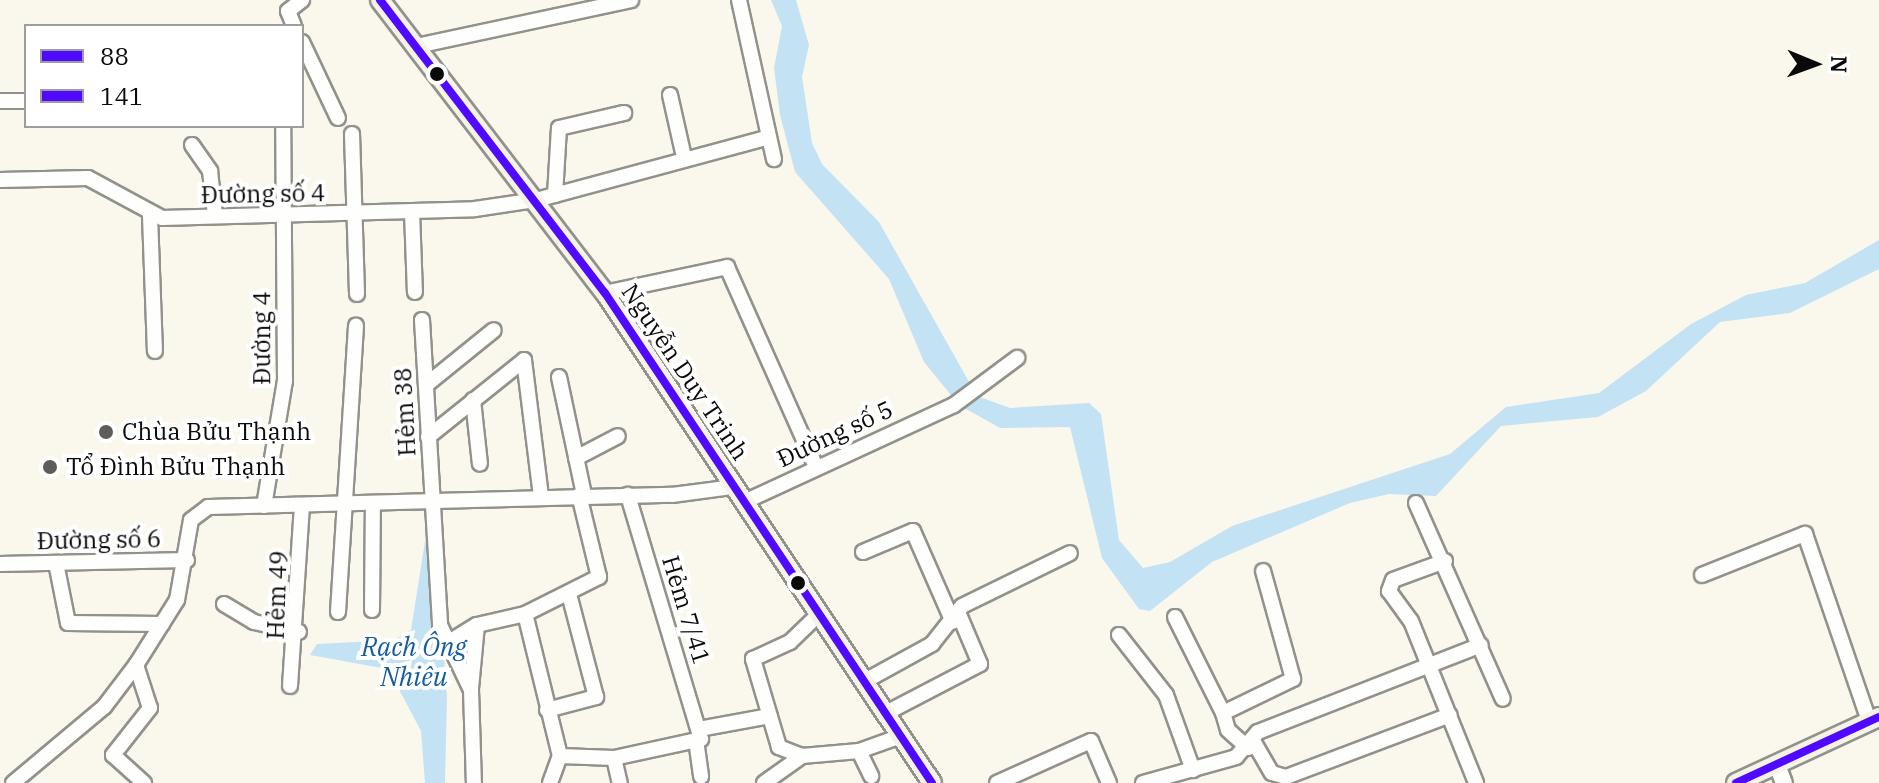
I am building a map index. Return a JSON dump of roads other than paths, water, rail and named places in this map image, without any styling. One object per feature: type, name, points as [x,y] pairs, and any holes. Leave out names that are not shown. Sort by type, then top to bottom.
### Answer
[{"type":"main road","name":"Nguyễn Duy Trinh","points":[[380,0],[605,293],[932,783]]},
{"type":"main road","points":[[1736,783],[1781,774],[1874,719]]},
{"type":"street","points":[[417,46],[631,0]]},
{"type":"street","points":[[739,0],[774,159]]},
{"type":"street","points":[[293,24],[287,14],[299,3]]},
{"type":"street","points":[[304,46],[338,118]]},
{"type":"street","points":[[670,95],[684,157]]},
{"type":"street","points":[[0,101],[24,101]]},
{"type":"street","points":[[555,195],[559,128],[624,113]]},
{"type":"street","name":"Đường 4","points":[[264,506],[285,381],[283,128]]},
{"type":"street","points":[[352,134],[357,294]]},
{"type":"street","name":"Đường số 4","points":[[150,216],[354,215],[536,200],[684,157],[769,137]]},
{"type":"street","points":[[192,145],[210,171],[215,215]]},
{"type":"street","points":[[0,180],[88,178],[150,216],[155,351]]},
{"type":"street","points":[[412,212],[415,292]]},
{"type":"street","points":[[605,293],[727,267],[815,465]]},
{"type":"street","name":"Hẻm 38","points":[[422,320],[428,437],[438,500],[446,644]]},
{"type":"street","points":[[338,612],[340,504],[356,326]]},
{"type":"street","points":[[426,385],[494,330]]},
{"type":"street","name":"Đường số 5","points":[[744,502],[815,465],[950,407],[1017,358]]},
{"type":"street","points":[[428,437],[473,400],[526,363],[541,497]]},
{"type":"street","points":[[471,690],[446,644],[477,625],[525,614],[599,577],[559,377]]},
{"type":"street","points":[[473,400],[480,464]]},
{"type":"street","points":[[576,458],[618,436]]},
{"type":"street","name":"Đường số 6","points":[[0,564],[187,560],[197,511],[264,506],[628,495],[733,487]]},
{"type":"street","name":"Hẻm 7/41","points":[[628,495],[699,736],[701,777]]},
{"type":"street","points":[[372,610],[373,503]]},
{"type":"street","points":[[1416,503],[1445,561],[1503,699]]},
{"type":"street","name":"Hẻm 49","points":[[290,686],[299,632],[302,505]]},
{"type":"street","points":[[863,552],[913,531],[980,664],[886,713]]},
{"type":"street","points":[[1702,575],[1805,534],[1874,719]]},
{"type":"street","points":[[865,681],[932,644],[956,617],[1070,553]]},
{"type":"street","points":[[22,780],[104,707],[136,665],[183,586],[187,560]]},
{"type":"street","points":[[1445,561],[1389,585],[1429,665],[1476,783]]},
{"type":"street","points":[[56,563],[61,615],[73,624],[162,624]]},
{"type":"street","points":[[1223,713],[1293,679],[1263,571]]},
{"type":"street","points":[[547,710],[596,697],[569,594]]},
{"type":"street","points":[[224,604],[254,622],[299,632]]},
{"type":"street","points":[[525,614],[560,756],[550,783]]},
{"type":"street","points":[[819,614],[790,642],[753,659],[779,747],[802,756],[859,751],[901,736]]},
{"type":"street","points":[[1175,617],[1223,713],[1228,730],[1250,744],[1272,773],[1286,777],[1450,715]]},
{"type":"street","points":[[474,783],[471,690],[477,625]]},
{"type":"street","points":[[1119,635],[1166,695],[1193,770]]},
{"type":"street","points":[[1143,783],[1193,770],[1481,645]]},
{"type":"street","points":[[136,665],[150,708],[113,755],[144,783]]},
{"type":"street","points":[[560,756],[614,758],[770,716]]},
{"type":"street","points":[[997,783],[1091,741],[1109,783]]},
{"type":"street","points":[[859,751],[871,776]]},
{"type":"street","points":[[764,783],[802,756]]},
{"type":"street","points":[[614,758],[620,783]]},
{"type":"water","points":[[771,0],[796,0],[809,45],[802,77],[812,143],[822,164],[879,222],[977,396],[1010,408],[1089,403],[1101,414],[1119,540],[1143,568],[1170,562],[1232,526],[1450,454],[1506,407],[1599,393],[1691,324],[1746,295],[1805,283],[1879,240],[1879,269],[1790,313],[1720,322],[1646,391],[1598,417],[1501,426],[1436,496],[1389,494],[1350,503],[1212,562],[1150,611],[1139,609],[1102,558],[1070,427],[1000,428],[959,405],[924,362],[889,279],[795,172],[780,115],[774,68],[782,26]]},
{"type":"water","name":"Rạch Ông Nhiêu","points":[[426,535],[435,538],[447,697],[445,783],[425,783],[421,731],[392,676],[382,668],[310,655],[317,644],[394,640],[411,630]]},
{"type":"place","name":"Chùa Bửu Thạnh","points":[[106,432]]},
{"type":"place","name":"Tổ Đình Bửu Thạnh","points":[[50,467]]}]
